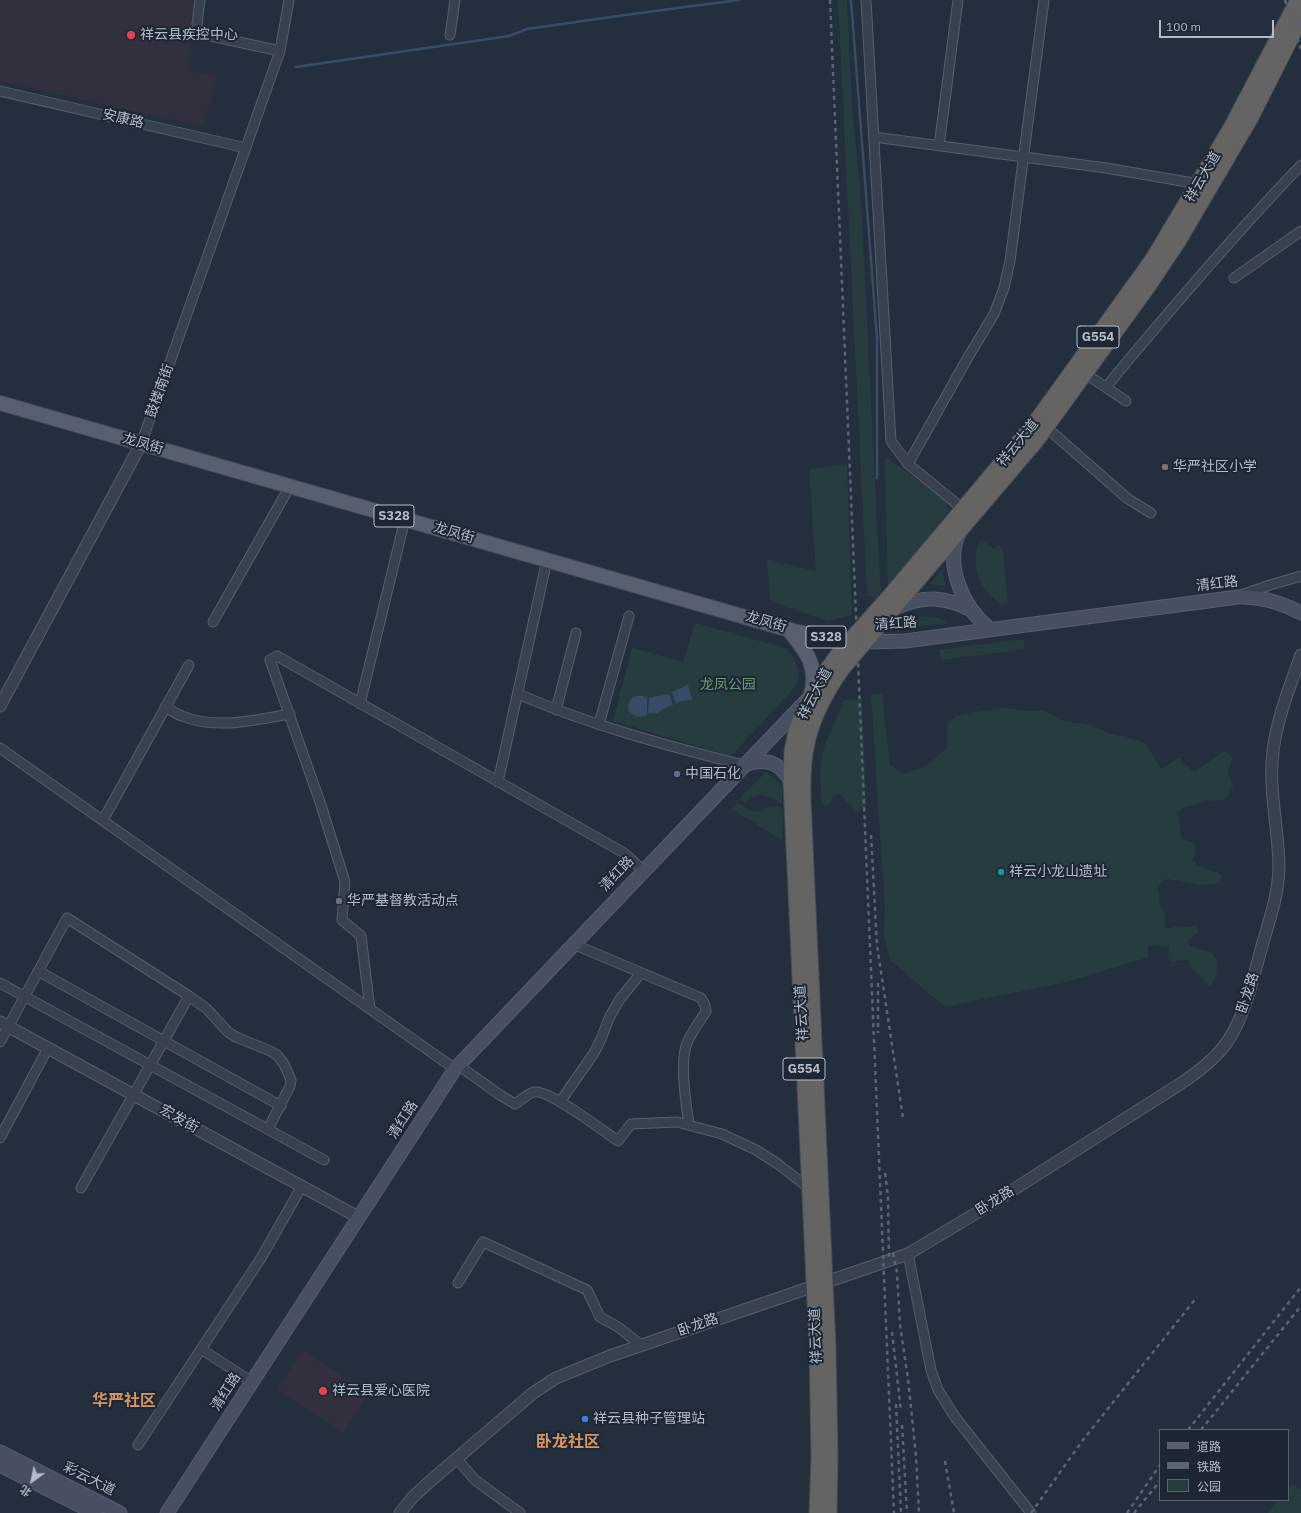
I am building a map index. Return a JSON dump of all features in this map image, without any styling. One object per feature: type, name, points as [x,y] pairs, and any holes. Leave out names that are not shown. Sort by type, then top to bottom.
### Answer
[{"type":"highway","name":"祥云大道","points":[[829,1513],[830,1419],[820,1284],[810,1189],[791,782],[793,746],[799,724],[810,696],[828,667],[895,608],[1046,428],[1166,260],[1298,0]]},
{"type":"highway","name":"祥云大道","points":[[817,1513],[820,1284],[803,801],[804,764],[811,728],[824,696],[842,669],[856,642],[889,597],[1035,423],[1204,187],[1250,119],[1301,18]]},
{"type":"main road","name":"龙凤街","points":[[0,403],[788,629],[816,636],[856,642]]},
{"type":"main road","points":[[960,531],[954,549],[954,567],[961,591],[974,612],[990,629]]},
{"type":"main road","name":"清红路","points":[[856,642],[905,641],[1238,597],[1256,597],[1269,600],[1283,604],[1301,614]]},
{"type":"main road","points":[[895,608],[913,600],[931,598],[950,602],[974,612]]},
{"type":"main road","points":[[788,629],[803,648],[811,663],[814,680],[810,696]]},
{"type":"main road","name":"清红路","points":[[167,1513],[456,1067],[810,696]]},
{"type":"main road","points":[[744,765],[759,761],[772,763],[783,771],[791,782]]},
{"type":"main road","name":"彩云大道","points":[[0,1452],[120,1513]]},
{"type":"main road","name":"彩云大道","points":[[0,1465],[95,1513]]},
{"type":"street","points":[[200,0],[194,32],[280,51]]},
{"type":"street","name":"鼓楼南街","points":[[0,706],[141,444],[280,51],[288,0]]},
{"type":"street","points":[[450,35],[455,0]]},
{"type":"street","points":[[866,0],[891,441],[908,464],[963,510]]},
{"type":"street","points":[[939,146],[958,0]]},
{"type":"street","points":[[908,464],[994,314],[1004,288],[1010,261],[1044,0]]},
{"type":"street","name":"安康路","points":[[0,91],[246,148]]},
{"type":"street","points":[[874,137],[1106,168],[1204,187]]},
{"type":"street","points":[[1106,387],[1191,284],[1301,165]]},
{"type":"street","points":[[1234,278],[1301,231]]},
{"type":"street","points":[[1086,374],[1126,401]]},
{"type":"street","points":[[1046,428],[1128,499],[1151,513]]},
{"type":"street","points":[[213,622],[290,486]]},
{"type":"street","points":[[360,704],[405,519]]},
{"type":"street","points":[[498,782],[547,560]]},
{"type":"street","points":[[1238,597],[1270,585],[1301,576]]},
{"type":"street","points":[[599,724],[628,616]]},
{"type":"street","points":[[556,710],[576,634]]},
{"type":"street","name":"卧龙路","points":[[400,1513],[412,1498],[544,1385],[573,1370],[641,1345],[908,1254],[978,1212],[1176,1086],[1206,1065],[1220,1051],[1238,1022],[1246,1001],[1276,896],[1279,861],[1272,769],[1273,751],[1280,716],[1301,655]]},
{"type":"street","points":[[370,1009],[361,936],[342,920],[345,882],[322,805],[270,660],[277,656],[624,853],[643,870]]},
{"type":"street","points":[[102,820],[189,665]]},
{"type":"street","points":[[518,694],[556,710],[599,724],[744,765]]},
{"type":"street","points":[[166,707],[182,716],[198,721],[228,724],[290,714]]},
{"type":"street","points":[[0,748],[370,1009],[456,1067],[516,1104],[534,1092],[542,1093],[560,1102],[618,1141],[631,1124],[677,1122],[722,1134],[756,1150],[778,1164],[810,1189]]},
{"type":"street","points":[[0,1042],[4,1024],[25,997],[67,918],[189,996],[206,1009],[228,1032],[236,1037],[261,1046],[277,1055],[287,1069],[290,1080],[289,1092],[268,1129]]},
{"type":"street","points":[[573,944],[702,998],[706,1005],[706,1011],[686,1045],[684,1065],[685,1099],[689,1125]]},
{"type":"street","points":[[38,971],[281,1106]]},
{"type":"street","points":[[560,1102],[594,1052],[610,1016],[620,999],[641,973]]},
{"type":"street","points":[[0,983],[324,1160]]},
{"type":"street","points":[[81,1188],[189,996]]},
{"type":"street","name":"宏发街","points":[[4,1024],[358,1217]]},
{"type":"street","points":[[0,1138],[48,1048]]},
{"type":"street","points":[[138,1445],[261,1258],[302,1186]]},
{"type":"street","points":[[458,1283],[483,1242],[587,1290],[600,1317],[618,1327],[641,1345]]},
{"type":"street","points":[[908,1254],[930,1370],[938,1390],[955,1417],[1031,1513]]},
{"type":"street","points":[[201,1349],[252,1382]]},
{"type":"street","points":[[457,1459],[475,1480],[520,1513]]},
{"type":"shaded area","name":"祥云县疾控中心","points":[[0,0],[194,0],[189,71],[217,76],[203,127],[0,81]]},
{"type":"shaded area","name":"祥云县爱心医院","points":[[303,1350],[369,1393],[343,1433],[277,1390]]},
{"type":"green space","points":[[838,0],[847,0],[852,105],[861,199],[881,591],[876,599],[867,595]]},
{"type":"green space","points":[[885,457],[944,498],[949,511],[888,587]]},
{"type":"green space","points":[[847,464],[852,615],[828,621],[770,601],[767,560],[816,571],[809,469]]},
{"type":"green space","points":[[980,539],[994,549],[999,545],[1003,551],[1008,603],[1000,604],[992,597],[981,583],[976,567],[977,549]]},
{"type":"green space","points":[[942,569],[946,586],[930,584]]},
{"type":"green space","points":[[922,617],[936,618],[949,623],[909,628],[916,620]]},
{"type":"green space","name":"龙凤公园","points":[[695,623],[785,648],[793,657],[798,667],[799,672],[794,688],[731,756],[613,721],[632,648],[683,662]]},
{"type":"green space","points":[[1023,639],[1025,649],[941,660],[939,650]]},
{"type":"green space","points":[[871,694],[882,694],[890,765],[904,774],[924,767],[946,749],[947,725],[956,716],[1003,708],[1044,711],[1064,721],[1090,725],[1111,734],[1140,741],[1146,744],[1161,769],[1180,757],[1194,772],[1221,753],[1228,753],[1232,758],[1228,771],[1233,787],[1228,796],[1222,800],[1204,801],[1182,808],[1177,812],[1182,839],[1195,844],[1196,847],[1193,860],[1198,865],[1221,874],[1222,877],[1219,883],[1199,885],[1170,879],[1163,880],[1157,887],[1160,898],[1159,905],[1165,913],[1165,928],[1168,929],[1177,926],[1187,927],[1197,925],[1199,932],[1189,940],[1188,944],[1193,948],[1207,951],[1214,956],[1217,970],[1210,987],[1203,978],[1193,970],[1188,960],[1172,962],[1168,960],[1169,947],[1148,945],[1148,957],[1070,981],[945,1007],[890,960],[884,935],[885,910]]},
{"type":"green space","points":[[844,700],[862,700],[866,806],[856,813],[841,795],[837,793],[827,806],[822,803],[820,774],[824,747]]},
{"type":"green space","points":[[766,772],[782,786],[782,804],[768,796],[763,795],[754,796],[745,803],[739,799]]},
{"type":"green space","points":[[737,803],[753,811],[760,812],[769,806],[781,807],[783,811],[782,840],[731,809]]},
{"type":"green space","points":[[1292,1484],[1301,1490],[1301,1513],[1268,1513],[1278,1501],[1289,1501],[1289,1488]]},
{"type":"water","points":[[688,685],[692,700],[680,701],[676,704],[672,692]]},
{"type":"water","points":[[669,694],[673,705],[657,713],[648,713],[649,698]]},
{"type":"water","points":[[636,696],[643,696],[647,699],[647,715],[641,717],[636,716],[630,711],[628,707],[629,703],[631,699]]},
{"type":"waterway","points":[[296,67],[509,36],[527,29],[739,0]]},
{"type":"waterway","points":[[851,0],[877,338],[877,478]]},
{"type":"railway","points":[[830,0],[894,1513]]},
{"type":"railway","points":[[1285,0],[1301,49]]},
{"type":"railway","points":[[1291,0],[1301,29]]},
{"type":"railway","points":[[871,835],[877,945],[903,1118]]},
{"type":"railway","points":[[878,983],[878,1033]]},
{"type":"railway","points":[[885,1173],[888,1196],[889,1260]]},
{"type":"railway","points":[[893,1253],[897,1273],[900,1325],[908,1379],[916,1456],[919,1513]]},
{"type":"railway","points":[[1189,1429],[1301,1287]]},
{"type":"railway","points":[[1031,1513],[1083,1440],[1197,1297]]},
{"type":"railway","points":[[1202,1429],[1301,1306]]},
{"type":"railway","points":[[892,1332],[901,1411]]},
{"type":"railway","points":[[896,1404],[901,1513]]},
{"type":"railway","points":[[902,1425],[907,1513]]},
{"type":"railway","points":[[945,1461],[954,1513]]},
{"type":"railway","points":[[1127,1513],[1159,1466]]},
{"type":"railway","points":[[1134,1513],[1159,1482]]},
{"type":"place","name":"祥云县疾控中心","points":[[131,35]]},
{"type":"place","name":"华严社区小学","points":[[1165,467]]},
{"type":"place","name":"中国石化","points":[[677,774]]},
{"type":"place","name":"祥云小龙山遗址","points":[[1001,872]]},
{"type":"place","name":"华严基督教活动点","points":[[339,901]]},
{"type":"place","name":"祥云县爱心医院","points":[[323,1391]]},
{"type":"place","name":"祥云县种子管理站","points":[[585,1419]]},
{"type":"district","name":"华严社区","points":[[124,1401]]},
{"type":"district","name":"卧龙社区","points":[[568,1442]]}]
